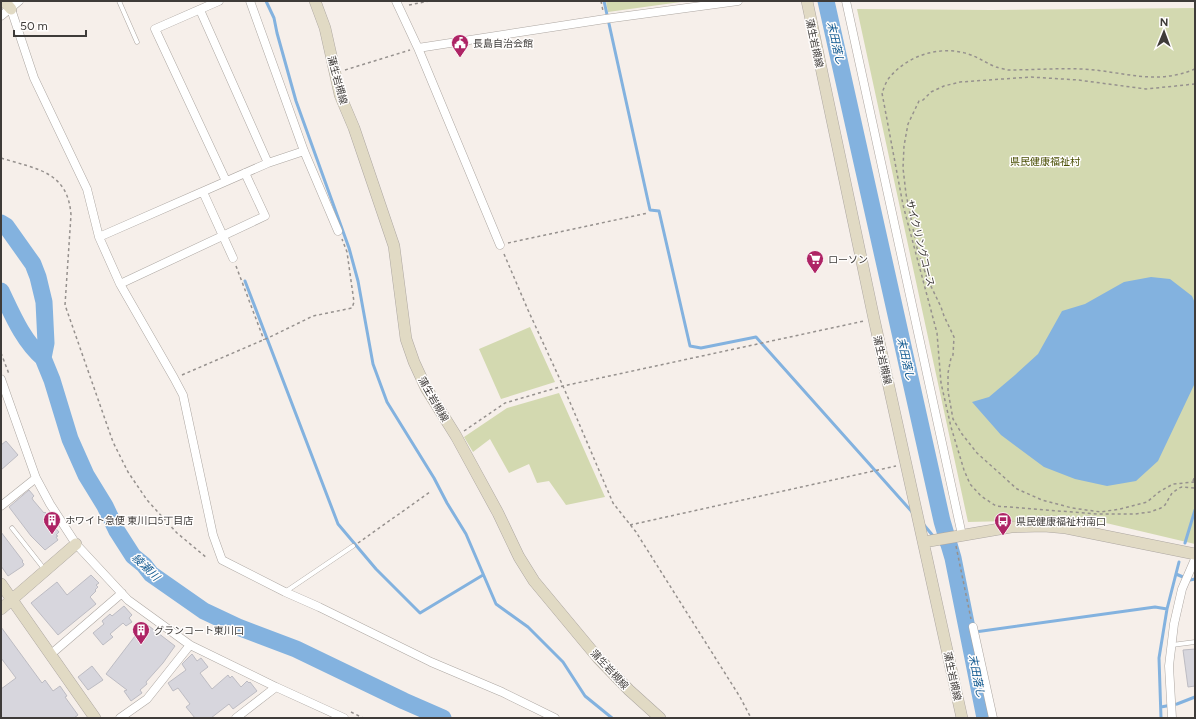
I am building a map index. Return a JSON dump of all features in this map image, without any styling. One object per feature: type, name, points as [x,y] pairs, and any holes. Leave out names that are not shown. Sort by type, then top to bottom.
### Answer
[{"type":"main road","name":"蒲生岩槻線","points":[[315,1],[325,28],[340,95],[354,128],[394,246],[406,339],[414,362],[426,388],[456,436],[498,513],[519,557],[534,581],[598,658],[633,694],[660,718]]},
{"type":"main road","name":"蒲生岩槻線","points":[[807,1],[874,319],[962,718]]},
{"type":"main road","points":[[924,542],[1011,527],[1044,526],[1066,528],[1195,554]]},
{"type":"main road","points":[[1,609],[76,544]]},
{"type":"main road","points":[[1,584],[94,718]]},
{"type":"street","points":[[1,16],[7,5],[19,1]]},
{"type":"street","points":[[219,1],[155,29],[226,182]]},
{"type":"street","points":[[250,1],[304,151],[338,231]]},
{"type":"street","points":[[418,48],[605,19],[738,1]]},
{"type":"street","points":[[846,1],[958,536]]},
{"type":"street","points":[[397,4],[418,48],[500,245]]},
{"type":"street","points":[[7,5],[34,78],[87,189],[99,238],[120,284],[183,395],[213,535],[222,560],[431,662],[502,692],[556,718]]},
{"type":"street","points":[[200,10],[268,163]]},
{"type":"street","points":[[99,238],[268,163],[304,151]]},
{"type":"street","points":[[120,284],[265,216],[245,173]]},
{"type":"street","points":[[203,192],[233,258]]},
{"type":"street","points":[[1,379],[4,395],[36,478],[50,504],[76,544],[128,600],[190,645],[276,687],[346,714]]},
{"type":"street","points":[[1,506],[36,478]]},
{"type":"street","points":[[1172,718],[1169,666],[1174,624],[1182,589],[1195,559]]},
{"type":"street","points":[[50,655],[122,593]]},
{"type":"street","points":[[973,627],[993,718]]},
{"type":"street","points":[[120,718],[147,699],[190,645]]},
{"type":"street","points":[[236,718],[276,687]]},
{"type":"lane","points":[[118,1],[137,42]]},
{"type":"lane","points":[[12,528],[45,571]]},
{"type":"lane","points":[[285,592],[353,546]]},
{"type":"lane","points":[[1171,645],[1195,642]]},
{"type":"path","points":[[397,4],[429,1]]},
{"type":"path","points":[[335,72],[418,48]]},
{"type":"path","name":"サイクリングコース","points":[[1195,69],[1175,75],[1154,78],[1083,70],[1008,70],[996,67],[968,54],[937,51],[922,54],[897,70],[888,78],[882,94],[903,205],[937,333],[941,383],[951,427],[964,470],[970,484],[981,496],[996,506],[1097,514],[1130,514],[1150,512],[1165,505],[1172,493],[1179,488],[1195,488]]},
{"type":"path","points":[[1195,84],[1146,90],[1078,80],[1031,77],[960,82],[944,86],[930,92],[923,100],[919,101],[908,124],[904,146],[903,168],[908,209],[916,248],[926,278],[954,337],[953,356],[951,358],[948,373],[948,392],[952,415],[958,428],[977,453],[1017,489],[1042,500],[1072,508],[1101,512],[1147,502],[1173,484],[1194,481],[1195,474]]},
{"type":"path","points":[[1,158],[47,173],[58,182],[68,196],[71,215],[65,305],[113,442],[128,472],[147,500],[177,533],[207,558]]},
{"type":"path","points":[[648,213],[500,245],[613,503],[630,524],[736,690],[751,718]]},
{"type":"path","points":[[174,378],[264,340],[313,316],[352,308],[354,302],[347,252],[338,231]]},
{"type":"path","points":[[233,258],[264,340]]},
{"type":"path","points":[[456,436],[505,403],[563,386],[874,319]]},
{"type":"path","points":[[1,353],[10,379]]},
{"type":"path","points":[[630,524],[906,464]]},
{"type":"path","points":[[353,546],[430,492]]},
{"type":"path","points":[[958,536],[973,627]]},
{"type":"path","points":[[346,714],[363,718]]},
{"type":"green space","points":[[606,1],[688,1],[608,12]]},
{"type":"green space","name":"県民健康福祉村","points":[[1195,8],[1195,544],[1089,519],[968,522],[857,9],[991,10]]},
{"type":"green space","points":[[530,327],[555,382],[501,399],[479,349]]},
{"type":"green space","points":[[559,393],[605,497],[566,505],[549,481],[537,483],[529,464],[509,473],[490,439],[473,452],[464,437],[507,408]]},
{"type":"water","points":[[1151,277],[1170,279],[1192,296],[1195,303],[1195,383],[1158,461],[1136,481],[1107,486],[1075,479],[1044,467],[1001,435],[972,402],[989,397],[1038,354],[1062,311],[1085,304],[1124,282]]},
{"type":"building","points":[[6,441],[18,455],[1,470],[1,445]]},
{"type":"building","points":[[29,490],[34,496],[32,498],[33,500],[44,513],[45,512],[51,518],[50,522],[59,532],[56,535],[58,536],[56,537],[58,540],[45,550],[31,536],[9,507]]},
{"type":"building","points":[[1,532],[24,564],[8,576],[1,566]]},
{"type":"building","points":[[91,575],[99,583],[96,585],[98,587],[95,590],[96,591],[90,597],[96,604],[58,635],[31,603],[57,582],[67,595]]},
{"type":"building","points":[[124,606],[132,615],[129,618],[132,622],[126,626],[123,623],[110,634],[113,637],[103,645],[93,633],[104,624],[102,621],[110,614],[112,616]]},
{"type":"building","points":[[145,623],[175,646],[163,663],[146,682],[147,684],[140,690],[142,693],[131,701],[124,691],[127,690],[106,674]]},
{"type":"building","points":[[1,627],[42,683],[45,680],[53,691],[60,686],[67,696],[65,697],[78,715],[74,718],[1,718],[1,689],[16,678],[1,658]]},
{"type":"building","points":[[1195,649],[1195,686],[1188,687],[1183,650]]},
{"type":"building","points":[[192,654],[197,661],[201,658],[208,667],[200,673],[212,689],[228,675],[230,678],[232,676],[241,687],[247,681],[249,683],[250,682],[257,691],[233,709],[229,704],[211,718],[195,718],[186,707],[190,704],[178,688],[173,691],[168,683],[186,670],[182,664]]},
{"type":"building","points":[[92,666],[103,680],[88,690],[78,677]]},
{"type":"waterway","points":[[266,1],[274,18],[296,101],[349,248],[358,281],[373,364],[387,402],[434,478],[466,534],[496,604],[528,627],[563,662],[585,696],[612,718]]},
{"type":"waterway","points":[[604,1],[650,210],[659,211],[690,346],[701,348],[756,337],[913,513]]},
{"type":"waterway","name":"末田落し","points":[[826,1],[942,521],[953,558],[985,718]]},
{"type":"waterway","name":"綾瀬川","points":[[1,223],[6,226],[33,264],[38,277],[44,302],[46,343],[43,358],[52,380],[70,439],[86,475],[105,506],[117,531],[133,556],[144,565],[151,574],[204,611],[238,627],[296,649],[443,718]]},
{"type":"waterway","points":[[245,281],[338,524],[376,569],[420,613],[483,575]]},
{"type":"waterway","points":[[1,291],[24,335],[43,358]]},
{"type":"waterway","points":[[1185,543],[1195,510]]},
{"type":"waterway","points":[[924,525],[934,537]]},
{"type":"waterway","points":[[940,543],[953,558]]},
{"type":"waterway","points":[[1161,718],[1159,658],[1167,609],[1179,562]]},
{"type":"waterway","points":[[1176,574],[1190,580],[1195,579]]},
{"type":"waterway","points":[[968,633],[1155,607],[1167,609]]},
{"type":"waterway","points":[[1161,707],[1177,704],[1195,697]]},
{"type":"place","name":"長島自治会館","points":[[460,58]]},
{"type":"place","name":"ローソン","points":[[815,274]]},
{"type":"place","name":"ホワイト急便 東川口5丁目店","points":[[52,535]]},
{"type":"place","name":"県民健康福祉村南口","points":[[1003,536]]},
{"type":"place","name":"グランコート東川口","points":[[141,645]]}]
